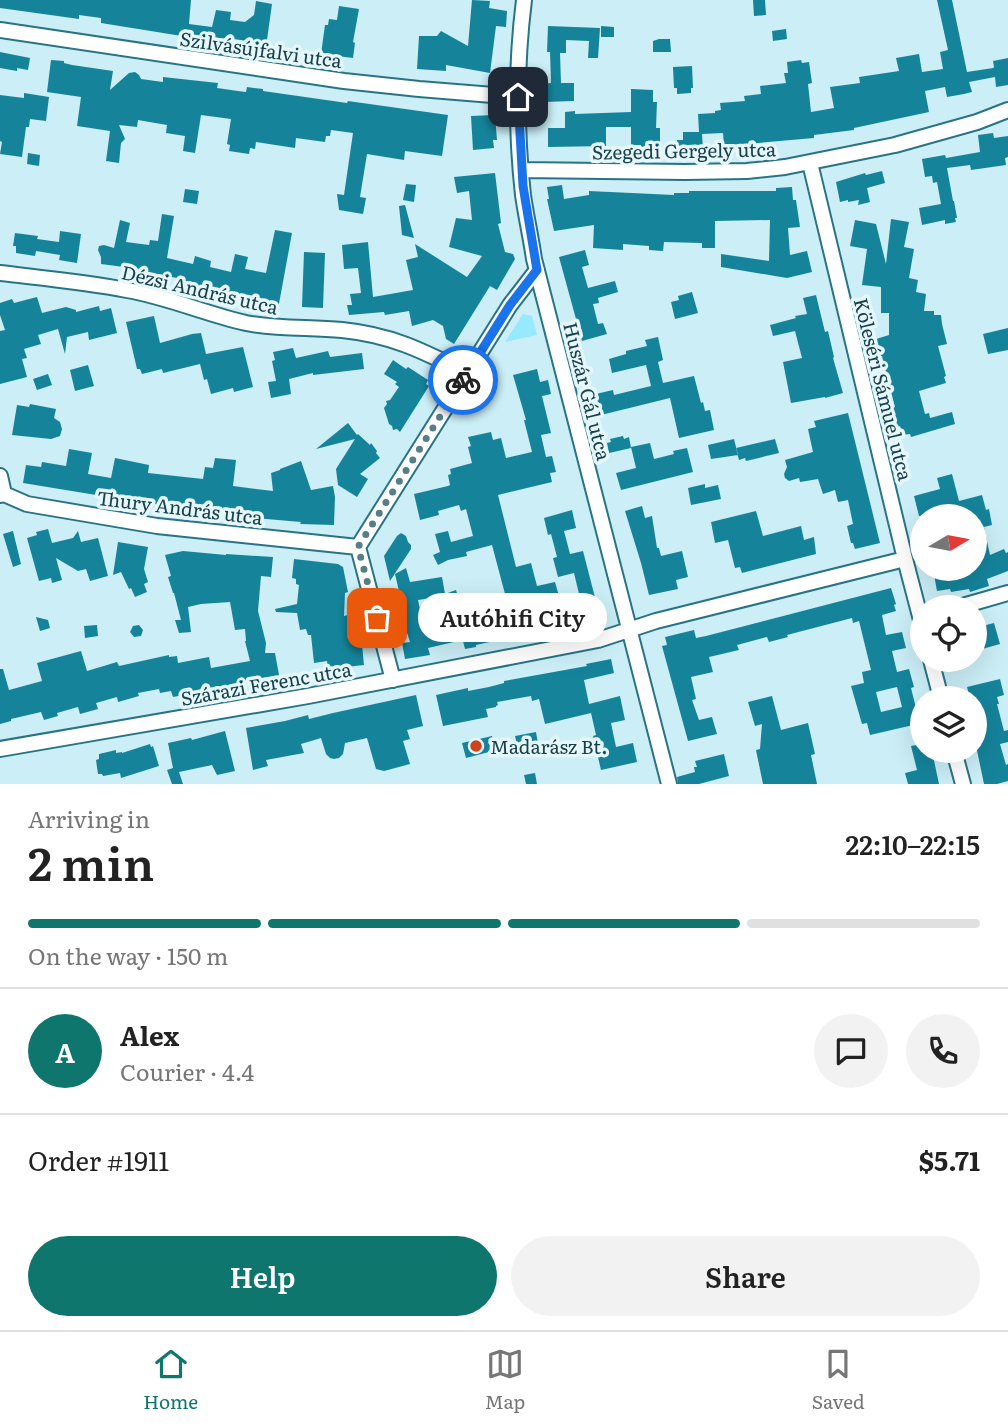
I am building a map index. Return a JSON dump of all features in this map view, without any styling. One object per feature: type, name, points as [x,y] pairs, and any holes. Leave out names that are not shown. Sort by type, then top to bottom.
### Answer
[{"type":"street","name":"Huszár Gál utca","points":[[524,0],[518,97],[525,208],[537,270],[669,784]]},
{"type":"street","name":"Szilvásújfalvi utca","points":[[0,30],[344,81],[518,97]]},
{"type":"street","name":"Szegedi Gergely utca","points":[[521,170],[738,171],[785,167],[895,145],[1008,110]]},
{"type":"street","name":"Köleséri Sámuel utca","points":[[810,163],[915,595]]},
{"type":"street","points":[[393,680],[358,547],[510,305],[537,270]]},
{"type":"street","name":"Dézsi András utca","points":[[0,272],[127,290],[247,323],[343,330],[387,338],[418,348],[467,373]]},
{"type":"street","points":[[0,476],[2,495]]},
{"type":"street","name":"Thury András utca","points":[[2,495],[27,504],[140,524],[358,547]]},
{"type":"street","name":"Szárazi Ferenc utca","points":[[0,750],[393,680],[598,640],[656,621],[905,559]]},
{"type":"street","points":[[987,599],[1008,593]]},
{"type":"street","points":[[957,763],[963,784]]},
{"type":"shaded area","points":[[523,314],[532,316],[537,335],[505,342]]},
{"type":"building","points":[[0,0],[191,0],[189,24],[212,27],[216,10],[231,12],[230,20],[245,22],[254,15],[256,1],[272,4],[266,47],[254,45],[254,42],[227,38],[227,41],[188,37],[101,23],[101,18],[79,15],[79,19],[0,8]]},
{"type":"building","points":[[472,0],[490,1],[489,8],[507,11],[506,27],[496,26],[490,73],[446,65],[446,71],[417,69],[419,36],[437,36],[441,31],[468,46]]},
{"type":"building","points":[[753,0],[765,0],[766,15],[754,16]]},
{"type":"building","points":[[937,0],[952,0],[967,72],[993,68],[993,61],[1008,58],[1008,85],[996,87],[995,77],[969,82],[972,92],[964,94],[947,97],[945,87],[925,91],[929,112],[854,130],[814,135],[814,138],[724,146],[723,133],[702,134],[703,150],[677,151],[677,140],[683,140],[683,132],[699,132],[698,114],[715,113],[721,110],[720,103],[745,101],[744,96],[761,94],[760,86],[786,83],[784,73],[788,73],[787,62],[809,62],[812,83],[808,84],[811,112],[834,108],[830,87],[860,83],[859,77],[899,71],[896,58],[919,54],[922,72],[943,69],[940,52],[948,50]]},
{"type":"building","points":[[339,6],[359,9],[353,58],[321,54],[325,25],[328,25],[329,19],[337,20]]},
{"type":"building","points":[[548,26],[600,28],[598,58],[588,58],[589,41],[566,40],[566,53],[560,53],[561,83],[574,83],[574,101],[543,102],[542,84],[551,83],[550,52],[547,52]]},
{"type":"building","points":[[601,26],[614,27],[614,37],[601,37]]},
{"type":"building","points":[[786,29],[787,39],[773,41],[772,31]]},
{"type":"building","points":[[670,39],[671,52],[653,52],[653,41]]},
{"type":"building","points":[[0,52],[30,58],[28,70],[0,68]]},
{"type":"building","points":[[51,60],[113,71],[110,90],[129,73],[135,72],[141,79],[163,82],[163,77],[218,83],[217,88],[238,91],[246,92],[247,87],[448,115],[442,156],[405,151],[404,160],[367,154],[360,197],[366,198],[363,214],[339,210],[337,194],[344,195],[353,133],[331,130],[325,142],[296,138],[295,148],[256,142],[255,149],[250,148],[249,154],[229,151],[230,145],[227,144],[231,119],[201,115],[195,153],[183,151],[185,136],[166,133],[167,125],[138,120],[137,127],[119,125],[125,139],[121,143],[119,163],[106,161],[110,131],[77,126],[81,97],[47,92]]},
{"type":"building","points":[[692,66],[691,93],[677,94],[673,67]]},
{"type":"building","points":[[631,89],[653,90],[653,102],[657,102],[656,128],[660,128],[660,149],[641,149],[641,145],[631,145],[631,127],[606,127],[606,146],[548,147],[548,128],[565,128],[565,112],[631,112]]},
{"type":"building","points":[[24,93],[49,97],[46,121],[30,119],[29,127],[26,127],[22,157],[0,154],[0,95],[24,98]]},
{"type":"building","points":[[495,115],[497,140],[493,140],[494,148],[473,150],[471,116]]},
{"type":"building","points":[[993,133],[994,138],[1008,136],[1006,165],[971,170],[970,165],[947,168],[956,222],[945,224],[945,220],[922,225],[919,208],[941,204],[937,182],[933,183],[932,176],[925,177],[922,159],[980,152],[978,135]]},
{"type":"building","points":[[28,153],[40,155],[39,166],[27,164]]},
{"type":"building","points":[[882,171],[885,183],[867,188],[870,202],[858,205],[859,200],[840,202],[836,182]]},
{"type":"building","points":[[495,173],[501,223],[498,224],[505,252],[513,254],[515,259],[497,290],[490,286],[454,344],[446,339],[443,326],[433,320],[412,326],[409,311],[385,315],[384,312],[349,315],[347,305],[352,305],[350,294],[361,293],[358,268],[344,269],[342,245],[368,242],[373,297],[413,290],[406,260],[418,257],[415,244],[467,277],[482,256],[449,247],[456,218],[472,220],[469,191],[457,193],[454,177]]},
{"type":"building","points":[[406,184],[416,185],[414,202],[403,200]]},
{"type":"building","points":[[562,185],[564,199],[589,195],[589,191],[674,195],[689,191],[776,191],[776,188],[792,187],[800,227],[788,228],[790,255],[807,251],[812,272],[787,278],[721,267],[721,254],[769,261],[770,220],[715,221],[715,248],[702,248],[702,243],[664,242],[663,251],[649,250],[649,246],[623,244],[623,250],[593,248],[594,225],[554,231],[547,187]]},
{"type":"building","points":[[185,189],[199,191],[197,204],[183,202]]},
{"type":"building","points":[[405,205],[414,238],[402,235],[399,206]]},
{"type":"building","points":[[162,214],[174,216],[167,258],[193,264],[195,256],[211,261],[210,267],[231,272],[235,254],[248,257],[245,269],[266,273],[275,230],[292,233],[278,309],[262,306],[263,299],[240,295],[239,301],[183,282],[184,279],[101,264],[99,246],[114,248],[120,220],[130,223],[126,242],[149,245],[150,240],[158,241]]},
{"type":"building","points":[[891,219],[909,222],[904,247],[914,249],[909,278],[918,280],[916,292],[926,294],[924,311],[934,311],[934,315],[941,315],[947,344],[938,346],[946,383],[919,391],[925,414],[929,413],[930,418],[952,412],[955,424],[911,437],[910,434],[903,435],[900,426],[897,427],[892,408],[895,407],[882,356],[877,357],[873,340],[889,335],[889,313],[881,313],[881,287],[862,285],[867,249],[850,246],[855,220],[876,224],[886,264]]},
{"type":"building","points":[[60,231],[81,234],[77,263],[59,260],[60,255],[36,251],[35,256],[16,253],[16,246],[13,246],[15,233],[59,242]]},
{"type":"building","points":[[585,250],[589,265],[582,267],[588,288],[615,281],[618,292],[598,298],[599,303],[593,304],[598,324],[603,323],[607,334],[582,341],[559,257]]},
{"type":"building","points":[[304,252],[325,253],[323,308],[302,307]]},
{"type":"building","points":[[692,292],[698,313],[675,319],[671,302],[679,300],[678,296]]},
{"type":"building","points":[[816,295],[843,393],[791,403],[783,362],[802,358],[795,331],[773,336],[770,325],[807,314],[803,298]]},
{"type":"building","points":[[37,297],[42,313],[66,307],[76,312],[99,306],[100,311],[111,308],[117,333],[89,340],[88,332],[67,337],[65,354],[58,329],[38,335],[41,344],[24,349],[27,358],[22,359],[27,377],[0,384],[0,331],[5,330],[0,315],[0,303],[12,299],[14,303]]},
{"type":"building","points":[[154,316],[160,343],[201,333],[206,354],[243,347],[253,387],[234,392],[233,388],[211,394],[200,364],[163,373],[162,369],[142,374],[140,369],[137,369],[126,322]]},
{"type":"building","points":[[1008,328],[1008,350],[988,354],[983,334]]},
{"type":"building","points":[[658,337],[663,360],[658,362],[663,383],[694,376],[701,403],[703,402],[705,411],[710,410],[714,430],[679,438],[670,398],[601,415],[596,394],[613,390],[614,395],[651,386],[646,365],[612,373],[609,359],[647,346],[645,340]]},
{"type":"building","points":[[293,348],[296,358],[328,351],[330,357],[362,353],[364,369],[313,373],[289,379],[291,394],[271,398],[268,382],[276,381],[273,352]]},
{"type":"building","points":[[393,360],[428,380],[426,384],[429,386],[400,432],[393,430],[389,424],[384,408],[386,401],[390,400],[399,387],[395,384],[397,382],[384,374]]},
{"type":"building","points":[[88,365],[94,386],[75,391],[70,370]]},
{"type":"building","points":[[537,369],[540,382],[548,380],[551,394],[542,396],[551,433],[541,435],[546,457],[552,456],[556,472],[550,473],[552,482],[498,495],[516,567],[531,563],[537,586],[555,582],[561,603],[580,598],[574,573],[558,577],[553,558],[557,557],[544,518],[572,510],[576,528],[564,531],[570,554],[583,551],[598,609],[559,618],[560,622],[547,626],[548,629],[465,649],[462,637],[488,632],[486,620],[493,619],[487,599],[505,594],[492,545],[466,552],[467,556],[438,565],[433,555],[440,552],[435,534],[448,531],[451,542],[473,536],[466,509],[461,511],[459,505],[438,511],[439,515],[420,520],[414,494],[450,485],[450,469],[472,463],[468,437],[491,432],[493,440],[501,438],[506,458],[532,452],[513,375]]},
{"type":"building","points":[[48,374],[52,385],[37,390],[33,379]]},
{"type":"building","points":[[30,404],[56,409],[54,418],[60,422],[60,436],[51,439],[12,435],[17,405],[29,407]]},
{"type":"building","points":[[848,413],[880,543],[855,549],[847,526],[853,524],[848,500],[838,502],[835,490],[823,494],[818,479],[800,482],[799,478],[789,481],[784,474],[787,467],[785,460],[813,452],[808,429],[816,427],[814,421]]},
{"type":"building","points":[[348,423],[357,435],[370,445],[371,443],[380,458],[360,474],[368,479],[357,497],[338,485],[336,469],[355,439],[316,449]]},
{"type":"building","points":[[623,436],[624,439],[629,437],[631,448],[609,453],[607,443],[611,442],[610,439]]},
{"type":"building","points":[[734,439],[738,455],[711,459],[708,445]]},
{"type":"building","points":[[775,439],[779,453],[746,461],[745,458],[739,460],[736,448]]},
{"type":"building","points":[[650,443],[654,459],[687,448],[693,472],[621,490],[616,473],[636,468],[631,447]]},
{"type":"building","points":[[69,449],[92,453],[88,474],[111,478],[115,458],[149,465],[148,473],[203,479],[205,467],[213,468],[215,458],[236,460],[233,486],[273,491],[271,473],[301,461],[311,490],[333,486],[334,525],[255,520],[213,512],[214,507],[186,504],[186,508],[23,483],[26,465],[41,467],[42,462],[66,466]]},
{"type":"building","points":[[952,474],[959,501],[982,495],[984,504],[916,504],[914,496],[940,489],[937,478]]},
{"type":"building","points":[[705,484],[705,488],[718,485],[721,499],[691,505],[688,488]]},
{"type":"building","points":[[642,506],[645,518],[652,516],[657,548],[661,556],[682,551],[688,577],[676,580],[678,589],[649,595],[625,511]]},
{"type":"building","points":[[989,509],[992,525],[987,526]]},
{"type":"building","points":[[756,511],[763,536],[801,526],[804,540],[814,537],[816,554],[742,573],[740,567],[735,568],[728,540],[715,543],[711,522]]},
{"type":"building","points":[[48,529],[52,543],[73,538],[78,531],[81,542],[98,538],[108,576],[90,581],[86,569],[78,571],[56,558],[62,580],[52,583],[51,578],[39,581],[27,538]]},
{"type":"building","points":[[13,531],[21,564],[13,567],[3,534]]},
{"type":"building","points":[[401,533],[406,536],[411,549],[390,581],[384,556]]},
{"type":"building","points":[[987,541],[990,555],[1004,549],[1008,552],[1008,571],[987,579]]},
{"type":"building","points":[[118,542],[148,547],[144,569],[148,582],[144,584],[147,592],[135,597],[121,572],[113,575]]},
{"type":"building","points":[[183,551],[273,557],[271,577],[261,576],[258,611],[266,643],[265,653],[275,653],[279,675],[243,681],[244,685],[222,689],[225,699],[209,701],[207,691],[173,697],[171,691],[160,693],[159,689],[138,693],[139,696],[118,702],[117,697],[96,703],[98,709],[80,714],[78,707],[44,720],[41,712],[0,724],[0,669],[3,669],[9,690],[42,681],[37,663],[81,651],[87,671],[117,662],[119,666],[169,655],[177,656],[178,663],[209,657],[211,668],[250,661],[245,629],[235,630],[230,602],[188,607],[191,632],[179,633],[175,620],[181,620],[168,577],[171,576],[165,555]]},
{"type":"building","points":[[294,559],[338,564],[343,567],[348,592],[345,593],[344,616],[355,613],[364,665],[328,669],[327,661],[314,663],[311,635],[308,635],[306,629],[300,630],[297,613],[276,612],[275,609],[297,604],[299,585],[296,584],[296,579],[292,578]]},
{"type":"building","points":[[406,568],[410,582],[442,577],[445,594],[456,590],[461,607],[448,611],[443,596],[418,600],[423,623],[448,617],[454,642],[428,648],[430,655],[405,659],[402,643],[410,642],[395,601],[401,600],[395,574]]},
{"type":"building","points":[[987,579],[989,586],[970,592],[969,589],[937,591],[935,581]]},
{"type":"building","points":[[891,588],[896,611],[882,615],[886,635],[902,632],[906,648],[892,651],[897,672],[909,669],[914,686],[910,686],[910,726],[870,735],[867,723],[862,724],[851,686],[864,683],[862,672],[871,670],[859,621],[853,623],[852,618],[769,642],[767,637],[737,645],[739,650],[709,657],[713,672],[691,677],[696,699],[692,700],[699,720],[712,717],[717,734],[688,741],[662,646],[667,645],[665,637],[694,630],[696,638]],"holes":[[[897,687],[902,707],[881,712],[876,692]]]},
{"type":"building","points":[[36,617],[48,620],[50,628],[40,631]]},
{"type":"building","points":[[994,623],[1000,644],[987,648],[987,625]]},
{"type":"building","points":[[97,625],[98,636],[85,638],[84,626]]},
{"type":"building","points":[[139,625],[143,630],[141,636],[134,637],[130,632],[133,626]]},
{"type":"building","points":[[611,659],[614,673],[584,680],[589,704],[620,696],[625,720],[611,723],[616,747],[633,743],[637,762],[601,770],[591,713],[545,724],[539,699],[532,701],[531,696],[497,702],[496,707],[486,709],[488,717],[443,726],[436,695],[468,688],[468,691],[489,687],[504,681]]},
{"type":"building","points":[[1000,679],[1004,695],[997,697],[997,704],[1004,731],[1008,730],[1008,742],[1000,744],[1006,765],[1008,764],[1008,781],[984,784],[980,763],[987,763],[987,686],[971,686]]},
{"type":"building","points":[[416,695],[423,726],[407,730],[410,739],[403,741],[410,764],[384,771],[376,769],[367,738],[345,743],[343,754],[339,758],[330,758],[321,738],[301,744],[304,753],[266,760],[268,766],[253,770],[246,728],[308,715],[309,719]]},
{"type":"building","points":[[772,696],[781,730],[808,723],[815,754],[811,755],[817,784],[763,784],[756,750],[760,749],[762,724],[755,726],[748,702]]},
{"type":"building","points":[[225,731],[235,771],[217,775],[212,765],[179,772],[183,784],[172,784],[167,770],[173,768],[168,743]]},
{"type":"building","points":[[536,732],[538,744],[518,749],[515,736]]},
{"type":"building","name":"Madarász Bt.","points":[[492,736],[495,748],[466,758],[462,743]]},
{"type":"building","points":[[150,744],[159,766],[121,778],[120,773],[103,776],[98,774],[96,760],[99,759],[99,754],[116,750],[116,753],[122,753]]},
{"type":"building","points":[[724,754],[729,776],[699,784],[678,784],[677,777],[695,772],[695,761]]},
{"type":"building","points":[[915,763],[935,763],[939,784],[908,784],[905,773],[917,770]]},
{"type":"building","points":[[535,773],[537,784],[526,784],[524,775]]},
{"type":"way so far","points":[[377,618],[358,547],[463,380]]},
{"type":"place","name":"Autóhifi City","points":[[377,618]]},
{"type":"place","name":"Madarász Bt.","points":[[476,746]]},
{"type":"route","points":[[463,380],[510,305],[537,270],[525,208],[518,97]]}]
